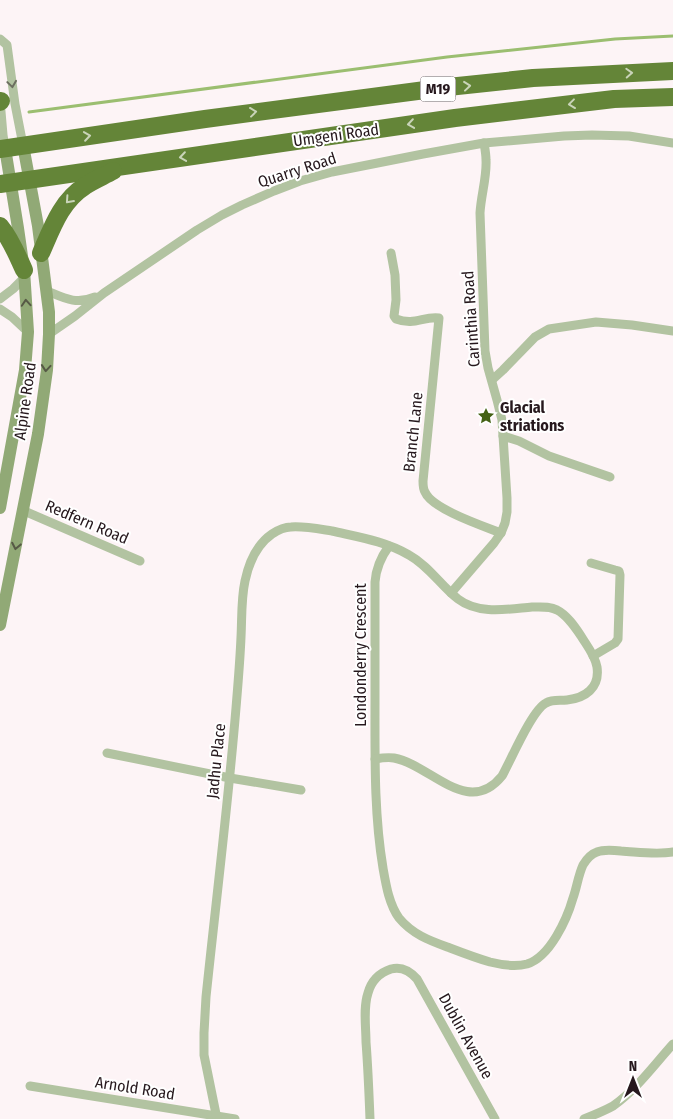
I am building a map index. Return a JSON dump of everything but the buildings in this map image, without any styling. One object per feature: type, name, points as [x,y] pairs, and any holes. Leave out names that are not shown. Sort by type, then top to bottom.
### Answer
[{"type":"highway","name":"Umgeni Road","points":[[2,148],[205,118],[533,78],[673,71]]},
{"type":"highway","name":"Umgeni Road","points":[[5,183],[455,118],[614,99],[673,97]]},
{"type":"highway","points":[[41,253],[66,202],[85,186],[124,165]]},
{"type":"highway","points":[[0,226],[13,246],[24,274]]},
{"type":"main road","name":"Alpine Road","points":[[0,625],[38,434],[49,334],[47,291],[38,226],[23,145]]},
{"type":"main road","name":"Alpine Road","points":[[0,508],[25,370],[28,332],[24,274],[18,228],[5,183],[2,148]]},
{"type":"street","points":[[0,39],[7,45],[23,145]]},
{"type":"street","points":[[0,95],[3,134],[2,148]]},
{"type":"street","name":"Quarry Road","points":[[49,334],[104,293],[197,230],[229,212],[300,181],[332,172],[484,143],[592,135],[630,136],[673,144]]},
{"type":"street","name":"Carinthia Road","points":[[451,593],[501,533],[507,512],[500,410],[486,359],[480,213],[486,170],[484,143]]},
{"type":"street","name":"Branch Lane","points":[[391,253],[395,275],[396,300],[394,316],[396,319],[410,322],[440,318],[423,481],[425,493],[433,502],[448,511],[501,533]]},
{"type":"street","points":[[0,299],[13,289],[24,274]]},
{"type":"street","name":"Quarry Road","points":[[47,291],[68,299],[84,301],[104,293]]},
{"type":"street","points":[[0,309],[28,332]]},
{"type":"street","points":[[492,380],[535,337],[549,329],[596,322],[673,331]]},
{"type":"street","points":[[503,436],[519,441],[549,456],[610,477]]},
{"type":"street","name":"Redfern Road","points":[[22,510],[140,561]]},
{"type":"street","name":"Jadhu Place","points":[[216,1118],[204,1055],[204,1033],[206,997],[230,778],[245,582],[254,554],[262,543],[280,529],[295,526],[321,529],[370,539],[389,546]]},
{"type":"street","points":[[375,759],[395,758],[425,771],[462,791],[476,792],[489,788],[502,776],[539,708],[545,703],[552,701],[579,698],[585,695],[592,689],[597,674],[597,667],[593,656],[578,631],[560,611],[554,608],[541,607],[496,610],[478,608],[463,602],[451,593],[426,567],[410,555],[389,546]]},
{"type":"street","name":"Londonderry Crescent","points":[[389,546],[379,562],[374,582],[375,759],[379,839],[389,896],[398,916],[406,925],[414,933],[425,939],[468,955],[505,965],[527,964],[534,961],[550,945],[567,917],[582,865],[594,853],[599,850],[646,853],[673,852]]},
{"type":"street","points":[[591,562],[619,571],[620,575],[618,639],[615,643],[593,656]]},
{"type":"street","points":[[107,753],[230,778],[301,790]]},
{"type":"street","name":"Dublin Avenue","points":[[370,1119],[366,999],[370,987],[380,974],[395,968],[408,970],[417,979],[495,1119]]},
{"type":"street","points":[[584,1119],[612,1106],[626,1095],[673,1044]]},
{"type":"street","name":"Arnold Road","points":[[30,1086],[216,1118],[235,1119]]},
{"type":"waterway","points":[[29,112],[447,57],[615,39],[673,36]]},
{"type":"place","name":"Glacial striations","points":[[486,416]]}]
